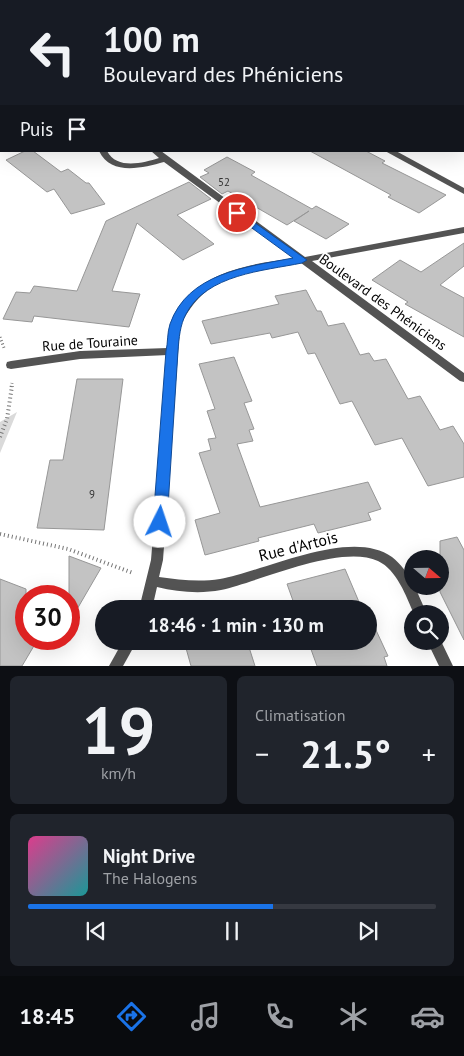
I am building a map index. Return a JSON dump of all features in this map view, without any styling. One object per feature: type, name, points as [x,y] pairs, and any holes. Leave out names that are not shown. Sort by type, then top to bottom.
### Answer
[{"type":"street","points":[[103,152],[111,162],[120,165],[145,165],[165,159]]},
{"type":"street","name":"Boulevard des Phéniciens","points":[[156,152],[464,378]]},
{"type":"street","points":[[391,152],[464,191]]},
{"type":"street","points":[[148,600],[157,560],[175,327],[181,311],[198,291],[228,276],[283,263],[464,230]]},
{"type":"street","name":"Rue de Touraine","points":[[11,365],[80,355],[172,351]]},
{"type":"street","name":"Rue d'Artois","points":[[153,582],[194,586],[221,584],[341,552],[369,552],[384,558],[398,572],[417,605]]},
{"type":"street","points":[[116,666],[125,650]]},
{"type":"street","points":[[438,650],[446,666]]},
{"type":"path","points":[[0,437],[7,419],[11,400],[11,365]]},
{"type":"path","points":[[0,534],[59,546],[108,562],[153,582]]},
{"type":"shaded area","points":[[17,412],[0,453],[0,422]]},
{"type":"building","points":[[23,152],[34,152],[61,172],[68,169],[86,183],[89,183],[105,204],[71,214],[54,189],[47,192],[6,160]]},
{"type":"building","points":[[312,152],[368,152],[385,161],[382,163],[446,195],[419,213],[388,197],[391,195]]},
{"type":"building","points":[[227,157],[255,172],[251,175],[312,209],[316,206],[349,224],[326,239],[294,221],[309,211],[287,225],[228,191],[222,194],[200,177],[209,173],[204,170]]},
{"type":"building","points":[[189,182],[211,199],[177,215],[214,244],[183,260],[137,223],[112,291],[140,294],[129,327],[34,316],[32,322],[3,319],[16,292],[30,293],[34,286],[77,291],[106,221]]},
{"type":"building","points":[[464,243],[464,266],[440,285],[464,298],[464,337],[405,304],[408,302],[372,280],[400,260],[421,272]]},
{"type":"building","points":[[306,290],[317,311],[321,311],[328,326],[344,323],[360,355],[369,353],[374,361],[386,359],[408,399],[420,396],[440,430],[453,426],[464,444],[464,477],[428,486],[402,438],[375,445],[352,401],[340,404],[315,353],[308,354],[298,332],[272,338],[270,333],[211,344],[202,321],[279,304],[275,296]]},
{"type":"building","points":[[234,357],[252,401],[244,403],[254,429],[249,430],[253,441],[237,444],[260,507],[368,482],[381,509],[368,513],[371,520],[318,533],[314,524],[258,538],[259,541],[205,555],[195,520],[220,513],[199,453],[211,450],[208,439],[216,438],[207,411],[215,409],[199,364]]},
{"type":"building","points":[[77,379],[123,379],[104,530],[37,528],[50,460],[63,460]]},
{"type":"building","points":[[457,537],[464,550],[464,640],[449,610],[449,605],[446,605],[442,595],[449,595],[449,550],[440,550],[440,541]]},
{"type":"building","points":[[69,556],[101,568],[80,604],[80,585],[69,585]]},
{"type":"building","points":[[345,569],[358,600],[293,600],[287,584]]},
{"type":"building","points":[[0,579],[16,585],[15,650],[31,650],[22,666],[0,666]]},
{"type":"building","points":[[377,632],[388,656],[384,657],[387,666],[317,666],[311,650],[377,650]]},
{"type":"building","points":[[187,650],[250,650],[255,666],[191,666]]},
{"type":"route","points":[[160,522],[172,351],[175,327],[181,311],[198,291],[212,282],[246,271],[302,260],[237,213]]}]
